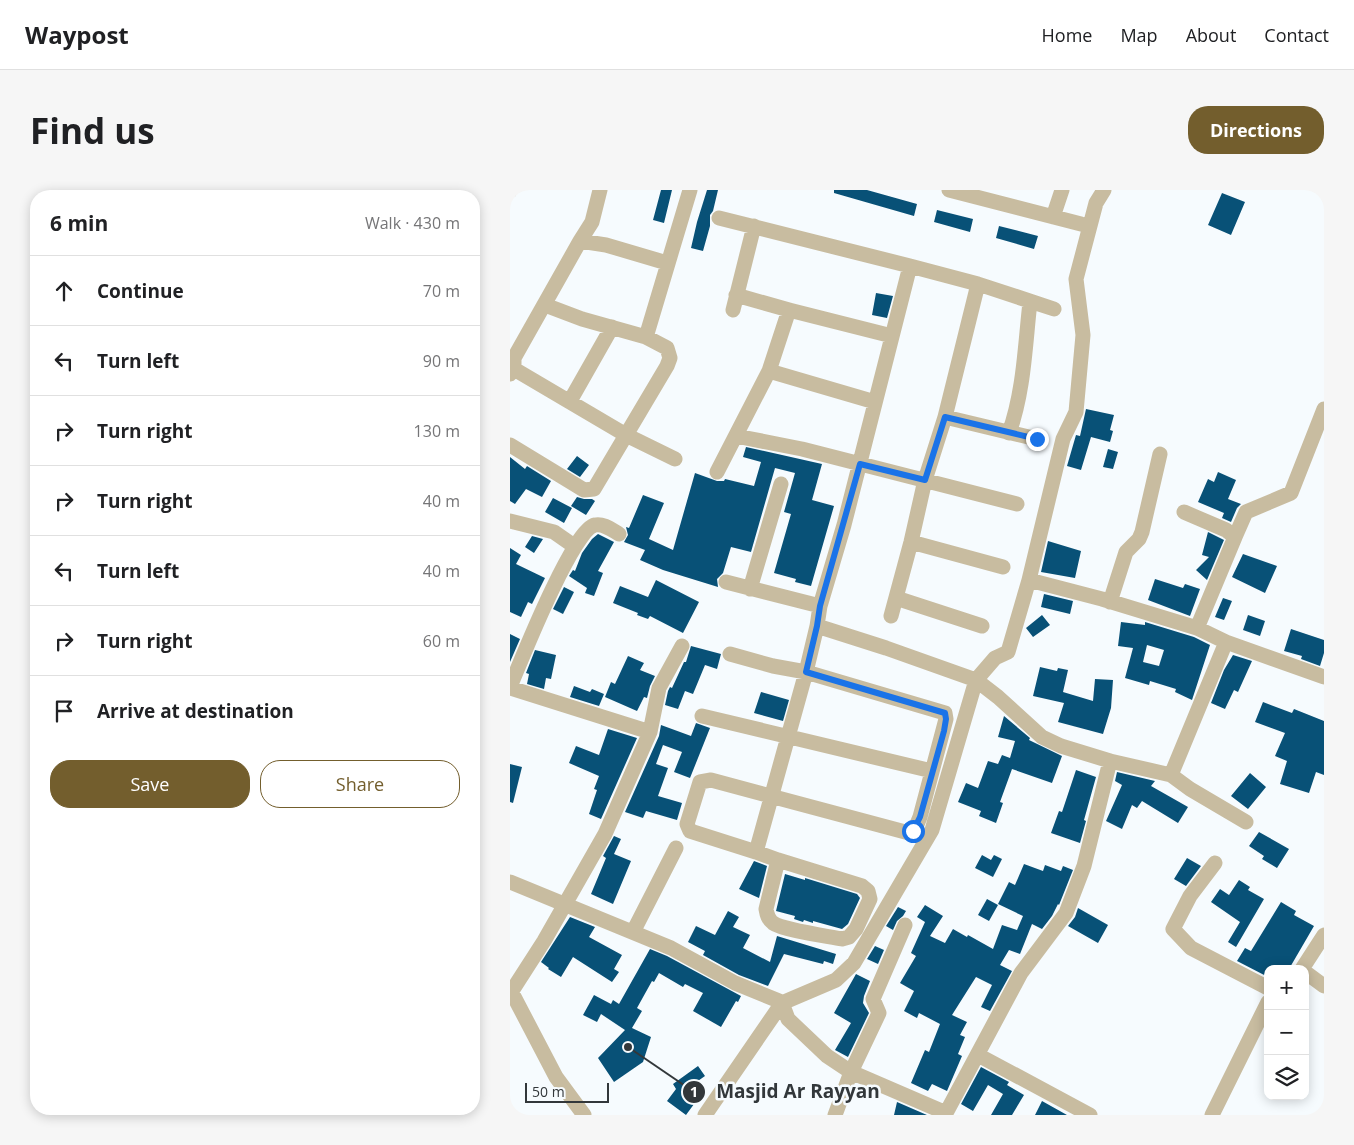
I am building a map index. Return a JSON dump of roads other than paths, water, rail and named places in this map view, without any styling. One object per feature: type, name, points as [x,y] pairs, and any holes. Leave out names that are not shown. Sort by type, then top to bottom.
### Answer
[{"type":"street","points":[[600,190],[592,222],[514,358],[512,372],[570,401],[626,435],[675,459]]},
{"type":"street","points":[[646,336],[690,190]]},
{"type":"street","points":[[949,190],[976,193],[1081,224]]},
{"type":"street","points":[[1053,217],[1062,190]]},
{"type":"street","points":[[705,1115],[782,1003],[836,980],[854,963],[932,830],[976,680],[995,658],[1008,652],[1029,580],[1063,439],[1076,412],[1083,336],[1076,279],[1096,203],[1104,190]]},
{"type":"street","points":[[719,218],[978,284],[1054,309]]},
{"type":"street","points":[[754,226],[734,302],[789,310],[892,336]]},
{"type":"street","points":[[580,241],[606,245],[667,263]]},
{"type":"street","points":[[756,852],[770,795],[789,736],[806,672],[820,606],[860,464],[910,266]]},
{"type":"street","points":[[891,616],[925,480],[945,417],[978,284]]},
{"type":"street","points":[[1009,433],[1016,413],[1021,384],[1030,302]]},
{"type":"street","points":[[510,445],[584,490],[594,489],[670,358],[667,348],[646,336],[582,318],[545,305]]},
{"type":"street","points":[[717,472],[769,371],[789,310]]},
{"type":"street","points":[[570,401],[612,327]]},
{"type":"street","points":[[769,371],[875,402]]},
{"type":"street","points":[[1198,628],[1246,512],[1291,493],[1324,409]]},
{"type":"street","points":[[945,417],[1037,439]]},
{"type":"street","points":[[736,436],[860,464],[1017,504]]},
{"type":"street","points":[[1115,603],[1126,552],[1139,539],[1142,532],[1160,454]]},
{"type":"street","points":[[750,589],[781,484]]},
{"type":"street","points":[[1184,512],[1226,530],[1235,537]]},
{"type":"street","points":[[510,521],[554,532],[574,546]]},
{"type":"street","points":[[620,534],[596,524],[590,527],[574,546],[530,636],[510,688],[650,732]]},
{"type":"street","points":[[911,542],[1003,567]]},
{"type":"street","points":[[1115,603],[1132,559]]},
{"type":"street","points":[[1029,580],[1198,628],[1226,642],[1324,677]]},
{"type":"street","points":[[726,582],[820,606]]},
{"type":"street","points":[[896,598],[982,626]]},
{"type":"street","points":[[817,626],[976,680],[998,697],[1042,737],[1061,746],[1110,761],[1171,775],[1190,789],[1246,822]]},
{"type":"street","points":[[1171,775],[1226,642]]},
{"type":"street","points":[[584,1115],[556,1077],[511,991],[544,941],[605,834],[650,732],[659,688],[682,646]]},
{"type":"street","points":[[730,654],[773,666],[806,672],[945,713],[944,731],[920,817],[915,829],[909,833],[710,780],[700,782],[687,824],[690,831],[862,886],[868,891],[870,899],[856,929],[850,937],[842,939],[780,926],[770,921],[766,909],[778,860]]},
{"type":"street","points":[[702,716],[932,771]]},
{"type":"street","points":[[510,882],[671,948],[735,983],[782,1003],[788,1019],[827,1056],[851,1072],[947,1114],[1021,973],[1066,913],[1084,866],[1110,761]]},
{"type":"street","points":[[632,932],[676,848]]},
{"type":"street","points":[[1215,863],[1190,896],[1173,929],[1191,948],[1264,986]]},
{"type":"street","points":[[835,1115],[851,1072],[879,1013],[873,999],[905,925]]},
{"type":"street","points":[[1305,965],[1324,935]]},
{"type":"street","points":[[1309,975],[1324,986]]},
{"type":"street","points":[[1212,1115],[1264,1010]]},
{"type":"street","points":[[978,1055],[1090,1115]]},
{"type":"place","name":"Masjid Ar Rayyan","points":[[628,1047]]}]
